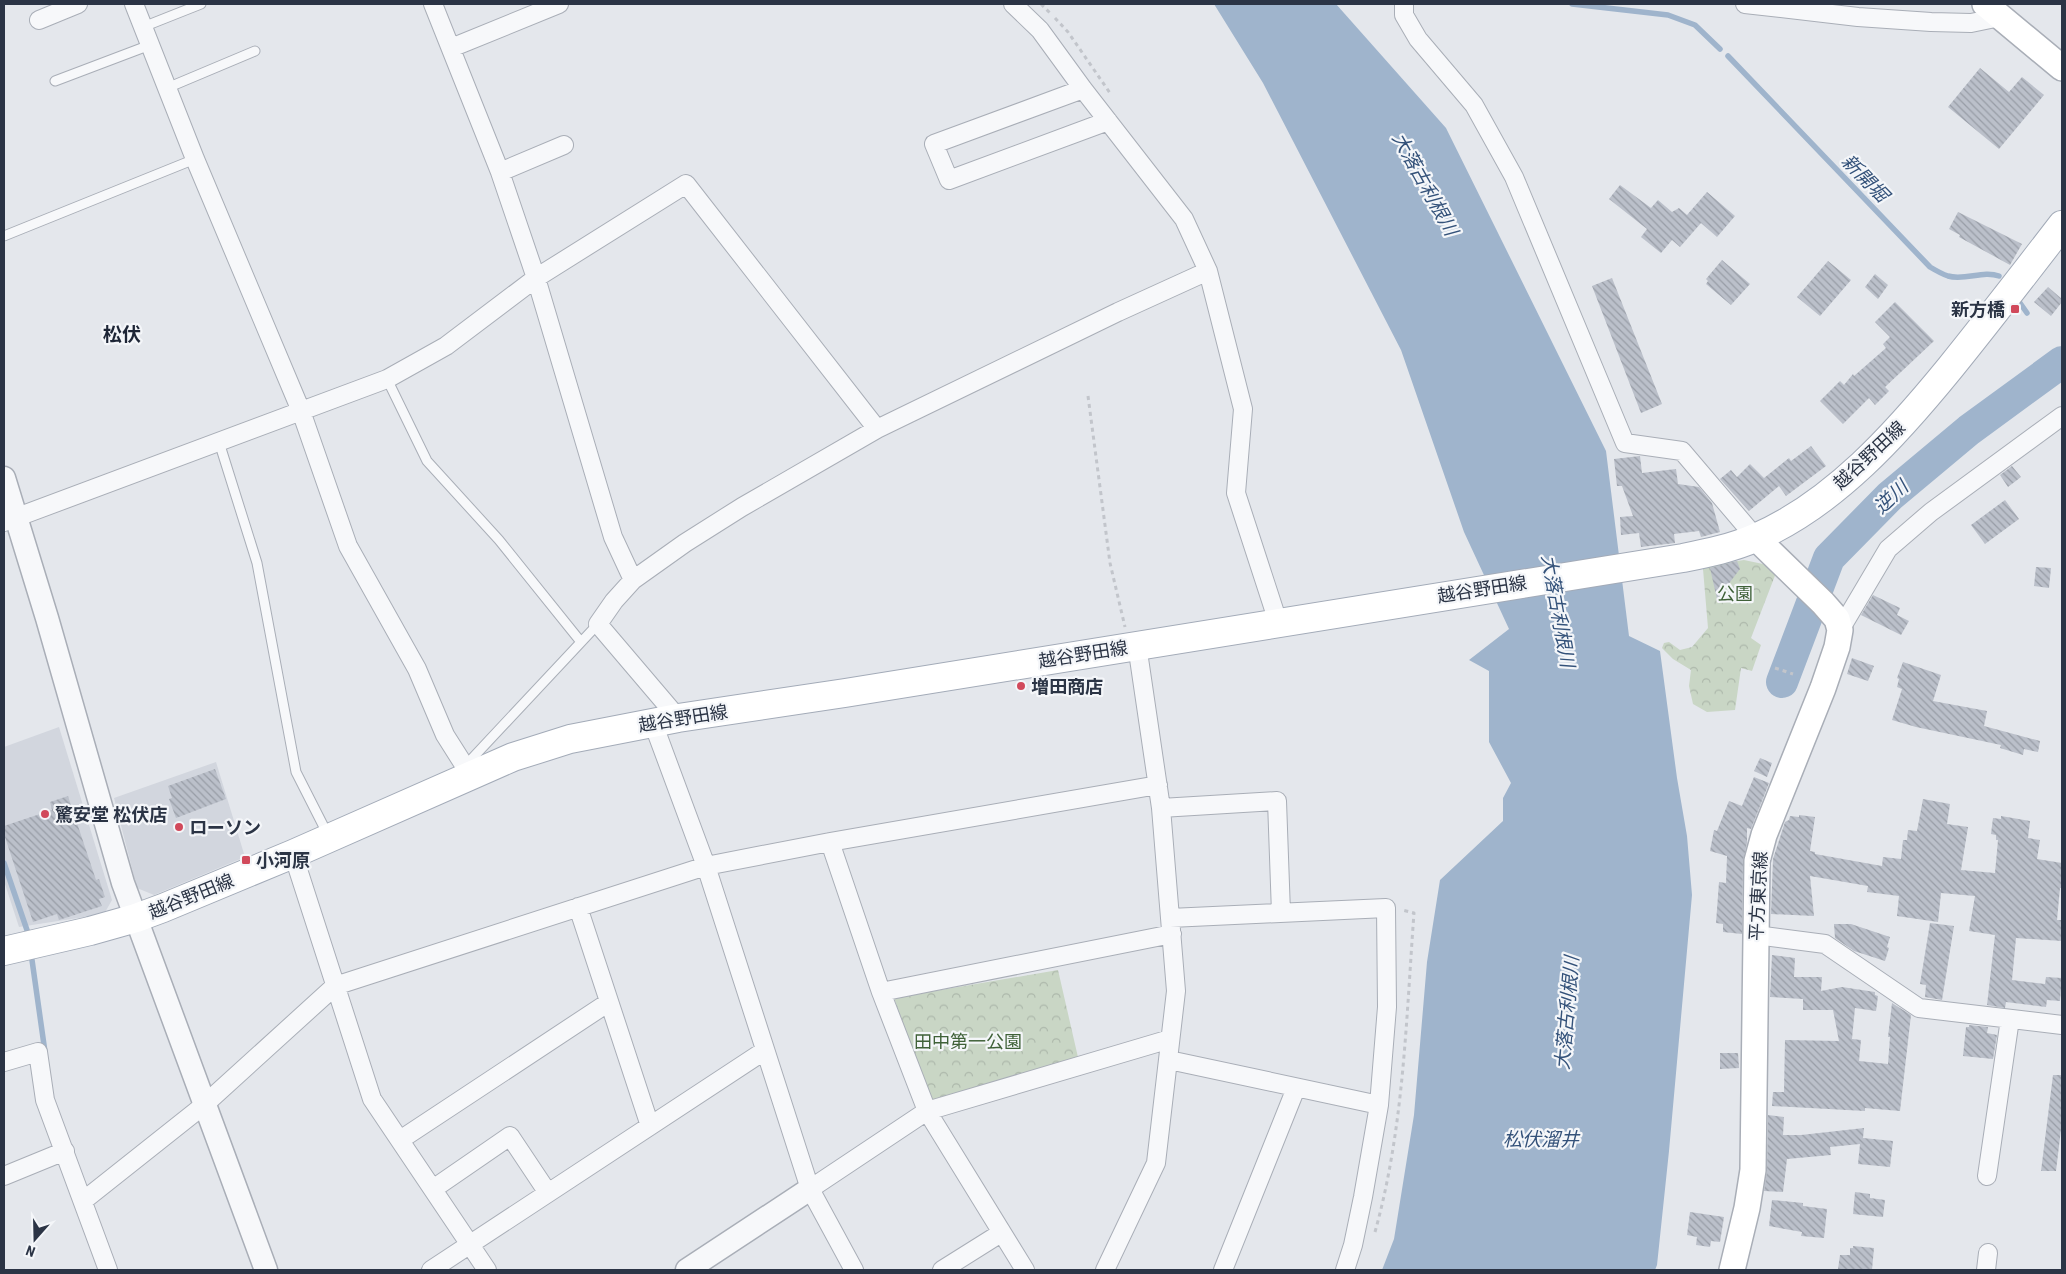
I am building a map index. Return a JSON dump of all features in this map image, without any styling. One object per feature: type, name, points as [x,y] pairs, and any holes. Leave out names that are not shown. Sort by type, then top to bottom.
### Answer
[{"type":"main road","points":[[1993,10],[2062,68]]},
{"type":"main road","name":"越谷野田線","points":[[4,951],[136,918],[293,854],[468,771],[570,739],[666,720],[1724,550],[1756,538],[1791,519],[1858,470],[1889,439],[1972,341],[2062,225]]},
{"type":"main road","points":[[1756,538],[1823,603],[1837,619],[1840,630]]},
{"type":"main road","name":"平方東京線","points":[[1732,1270],[1747,1208],[1753,1170],[1756,873],[1759,848],[1782,786],[1823,688],[1837,647],[1840,630]]},
{"type":"street","points":[[38,20],[78,4]]},
{"type":"street","points":[[134,4],[195,159],[301,411],[348,546],[417,668],[445,735],[468,771]]},
{"type":"street","points":[[433,4],[500,172],[536,278],[613,537],[633,580]]},
{"type":"street","points":[[451,48],[559,4]]},
{"type":"street","points":[[1013,4],[1040,30],[1184,218],[1208,271],[1243,409],[1236,493],[1278,622]]},
{"type":"street","points":[[1404,4],[1404,15],[1418,39],[1474,105],[1514,177],[1625,442],[1682,451],[1756,538]]},
{"type":"street","points":[[1745,4],[1858,17],[1971,23],[1993,10]]},
{"type":"street","points":[[1084,89],[934,144],[949,180],[1108,121]]},
{"type":"street","points":[[500,172],[564,145]]},
{"type":"street","points":[[10,519],[387,379],[446,346],[536,278],[686,184],[876,429]]},
{"type":"street","points":[[854,1270],[810,1189],[706,866],[666,720],[598,624],[614,601],[633,580],[685,543],[742,507],[876,429],[1118,312],[1208,271]]},
{"type":"street","points":[[1840,630],[1888,549],[1931,512],[2004,461],[2062,416]]},
{"type":"street","points":[[4,478],[10,519],[123,883],[266,1270]]},
{"type":"street","points":[[1104,1270],[1156,1163],[1176,992],[1161,808],[1133,646]]},
{"type":"street","points":[[83,1201],[204,1105],[335,986],[706,866],[830,842],[1158,785]]},
{"type":"street","points":[[1161,808],[1277,801],[1281,913]]},
{"type":"street","points":[[830,842],[881,992],[927,1111],[1025,1270]]},
{"type":"street","points":[[293,854],[372,1099],[487,1270]]},
{"type":"street","points":[[578,907],[650,1126]]},
{"type":"street","points":[[881,992],[1171,926],[1281,913],[1386,908],[1387,1007],[1379,1105],[1363,1197],[1353,1245],[1345,1270]]},
{"type":"street","points":[[1756,935],[1825,944],[1919,1008],[2062,1025]]},
{"type":"street","points":[[400,1140],[609,1002]]},
{"type":"street","points":[[1987,1176],[2010,1019]]},
{"type":"street","points":[[687,1270],[927,1111],[1170,1039]]},
{"type":"street","points":[[431,1270],[764,1051]]},
{"type":"street","points":[[4,1062],[38,1052],[45,1100],[108,1270]]},
{"type":"street","points":[[1169,1060],[1379,1105]]},
{"type":"street","points":[[1223,1270],[1296,1088]]},
{"type":"street","points":[[433,1189],[510,1136],[548,1193]]},
{"type":"street","points":[[4,1176],[64,1151]]},
{"type":"street","points":[[942,1270],[1002,1233]]},
{"type":"lane","points":[[143,27],[201,4]]},
{"type":"lane","points":[[55,81],[150,45]]},
{"type":"lane","points":[[167,88],[255,51]]},
{"type":"lane","points":[[4,236],[195,159]]},
{"type":"lane","points":[[387,379],[427,461],[499,540],[581,642]]},
{"type":"lane","points":[[219,442],[257,563],[296,772],[329,837]]},
{"type":"lane","points":[[468,771],[598,624]]},
{"type":"path","points":[[1088,396],[1110,564],[1133,646]]},
{"type":"path","points":[[1775,668],[1791,674]]},
{"type":"shaded area","name":"驚安堂 松伏店","points":[[59,727],[112,900],[104,914],[19,927],[4,881],[4,747]]},
{"type":"shaded area","name":"ローソン","points":[[216,762],[245,857],[154,895],[137,888],[114,798]]},
{"type":"green space","name":"公園","points":[[1744,560],[1763,564],[1776,573],[1751,638],[1761,645],[1752,671],[1741,668],[1735,710],[1707,712],[1693,704],[1689,686],[1691,670],[1673,659],[1662,648],[1664,643],[1669,642],[1680,650],[1692,647],[1708,628],[1703,569],[1713,565]]},
{"type":"green space","name":"田中第一公園","points":[[1058,970],[1080,1066],[933,1109],[894,998]]},
{"type":"water","points":[[1214,4],[1336,4],[1446,128],[1606,451],[1629,636],[1660,651],[1677,778],[1687,836],[1692,895],[1669,1151],[1655,1270],[1382,1270],[1394,1239],[1414,1115],[1427,962],[1440,880],[1503,821],[1503,798],[1511,783],[1489,742],[1489,671],[1469,660],[1509,629],[1464,532],[1401,350],[1263,83]]},
{"type":"building","points":[[1980,68],[2009,92],[2022,77],[2044,95],[1999,149],[1948,107]]},
{"type":"building","points":[[1620,185],[1651,208],[1658,200],[1672,212],[1679,208],[1687,215],[1707,192],[1735,216],[1717,237],[1701,223],[1680,247],[1672,240],[1661,253],[1641,237],[1647,229],[1609,199]]},
{"type":"building","points":[[1958,212],[2022,244],[2010,265],[1959,237],[1960,235],[1949,229]]},
{"type":"building","points":[[1722,260],[1750,284],[1731,305],[1706,284],[1708,281],[1706,279]]},
{"type":"building","points":[[1828,261],[1851,280],[1820,316],[1797,297]]},
{"type":"building","points":[[1875,274],[1888,285],[1878,299],[1865,287]]},
{"type":"building","points":[[1612,278],[1662,404],[1641,413],[1592,286]]},
{"type":"building","points":[[2048,287],[2062,299],[2062,302],[2051,316],[2034,302]]},
{"type":"building","points":[[1895,302],[1934,341],[1885,387],[1889,391],[1875,405],[1869,398],[1843,424],[1820,401],[1840,381],[1844,385],[1853,374],[1854,376],[1886,348],[1883,344],[1890,337],[1875,322]]},
{"type":"building","points":[[1811,446],[1826,466],[1786,496],[1779,486],[1749,511],[1720,479],[1731,470],[1737,477],[1750,464],[1764,478],[1789,458],[1791,461]]},
{"type":"building","points":[[1640,456],[1642,473],[1676,469],[1678,484],[1699,487],[1712,503],[1720,532],[1701,537],[1699,531],[1674,534],[1675,543],[1641,547],[1639,533],[1621,535],[1620,517],[1633,516],[1622,486],[1617,486],[1614,459]]},
{"type":"building","points":[[2012,466],[2021,477],[2008,487],[2000,475]]},
{"type":"building","points":[[2005,500],[2019,519],[1985,544],[1971,525]]},
{"type":"building","points":[[1737,561],[1740,569],[1717,599],[1710,568]]},
{"type":"building","points":[[2036,567],[2051,568],[2049,588],[2034,586]]},
{"type":"building","points":[[1873,595],[1900,608],[1897,615],[1909,621],[1901,635],[1861,615]]},
{"type":"building","points":[[1852,658],[1874,666],[1868,681],[1847,674]]},
{"type":"building","points":[[1903,662],[1941,675],[1933,701],[1987,711],[1984,726],[2040,741],[2038,752],[2024,749],[2023,755],[2000,748],[2001,745],[1892,720],[1902,689],[1897,687],[1899,679],[1897,678]]},
{"type":"building","points":[[1760,758],[1772,763],[1767,777],[1754,771]]},
{"type":"building","points":[[215,769],[226,799],[176,818],[169,799],[172,798],[168,786]]},
{"type":"building","points":[[1754,777],[1769,783],[1751,829],[1747,828],[1747,843],[1743,861],[1742,934],[1723,932],[1723,924],[1716,923],[1719,882],[1726,883],[1727,856],[1710,851],[1714,830],[1717,831],[1729,801],[1742,806]]},
{"type":"building","points":[[68,796],[96,880],[99,879],[105,897],[99,899],[102,906],[59,920],[57,914],[33,922],[4,834],[4,826],[52,810],[50,802]]},
{"type":"building","points":[[1923,799],[1950,804],[1947,824],[1968,827],[1961,870],[1995,873],[1998,840],[1996,840],[1996,835],[1991,834],[1993,818],[2001,819],[2001,816],[2030,821],[2028,838],[2040,840],[2037,859],[2062,863],[2062,888],[2060,888],[2057,920],[2062,920],[2062,941],[2016,938],[2012,980],[2045,984],[2046,977],[2062,978],[2060,1001],[2047,1000],[2046,1007],[2006,1002],[2005,1008],[1987,1005],[1995,935],[1969,931],[1975,896],[1941,893],[1938,922],[1897,916],[1899,896],[1867,892],[1868,886],[1810,876],[1814,916],[1771,914],[1773,859],[1785,822],[1789,820],[1790,816],[1815,817],[1810,851],[1815,852],[1815,854],[1882,866],[1883,857],[1901,859],[1903,840],[1907,840],[1908,830],[1917,831]]},
{"type":"building","points":[[1930,923],[1954,926],[1942,1000],[1925,997],[1926,985],[1920,984]]},
{"type":"building","points":[[1834,924],[1851,924],[1890,937],[1885,961],[1854,951],[1835,938]]},
{"type":"building","points":[[1772,955],[1795,958],[1794,977],[1822,977],[1821,991],[1842,987],[1875,992],[1875,995],[1878,996],[1876,1011],[1855,1008],[1852,1039],[1861,1040],[1859,1061],[1888,1064],[1890,1037],[1888,1037],[1892,1003],[1911,1015],[1900,1111],[1865,1108],[1865,1111],[1772,1106],[1773,1092],[1784,1092],[1785,1040],[1839,1041],[1833,1010],[1803,1010],[1803,999],[1770,997]]},
{"type":"building","points":[[1969,1025],[1988,1027],[1987,1033],[1997,1035],[1993,1059],[1963,1056],[1966,1027],[1969,1027]]},
{"type":"building","points":[[1720,1053],[1738,1053],[1739,1068],[1720,1069]]},
{"type":"building","points":[[2053,1075],[2062,1075],[2062,1121],[2056,1171],[2041,1171]]},
{"type":"building","points":[[1768,1115],[1784,1117],[1783,1135],[1801,1135],[1864,1128],[1863,1138],[1893,1141],[1890,1167],[1858,1164],[1860,1144],[1830,1147],[1831,1155],[1787,1159],[1783,1192],[1764,1191],[1767,1170]]},
{"type":"building","points":[[1855,1192],[1870,1194],[1870,1198],[1885,1200],[1883,1217],[1853,1214]]},
{"type":"building","points":[[1772,1200],[1803,1203],[1803,1206],[1827,1209],[1824,1238],[1801,1236],[1802,1232],[1769,1226]]},
{"type":"building","points":[[1690,1212],[1724,1217],[1720,1242],[1711,1241],[1710,1247],[1696,1245],[1697,1237],[1687,1235]]},
{"type":"building","points":[[1853,1246],[1874,1248],[1872,1270],[1838,1269],[1840,1255],[1850,1255],[1850,1248],[1853,1248]]},
{"type":"waterway","name":"新開堀","points":[[1572,4],[1668,15],[1695,25],[1720,49]]},
{"type":"waterway","name":"新開堀","points":[[1728,56],[1930,267],[1954,277],[1987,274],[1999,276]]},
{"type":"waterway","name":"新開堀","points":[[2020,303],[2027,313]]},
{"type":"waterway","name":"逆川","points":[[1782,682],[1829,558],[1890,496],[1969,430],[2062,362]]},
{"type":"waterway","points":[[4,863],[28,933]]},
{"type":"waterway","points":[[32,960],[45,1052]]},
{"type":"place","name":"新方橋","points":[[2015,309]]},
{"type":"place","name":"増田商店","points":[[1021,686]]},
{"type":"place","name":"驚安堂 松伏店","points":[[45,814]]},
{"type":"place","name":"ローソン","points":[[179,827]]},
{"type":"place","name":"小河原","points":[[246,860]]},
{"type":"district","name":"松伏","points":[[122,334]]},
{"type":"water label","name":"大落古利根川","points":[[1425,184]]},
{"type":"water label","name":"大落古利根川","points":[[1558,611]]},
{"type":"water label","name":"大落古利根川","points":[[1567,1013]]},
{"type":"water label","name":"松伏溜井","points":[[1541,1139]]}]
